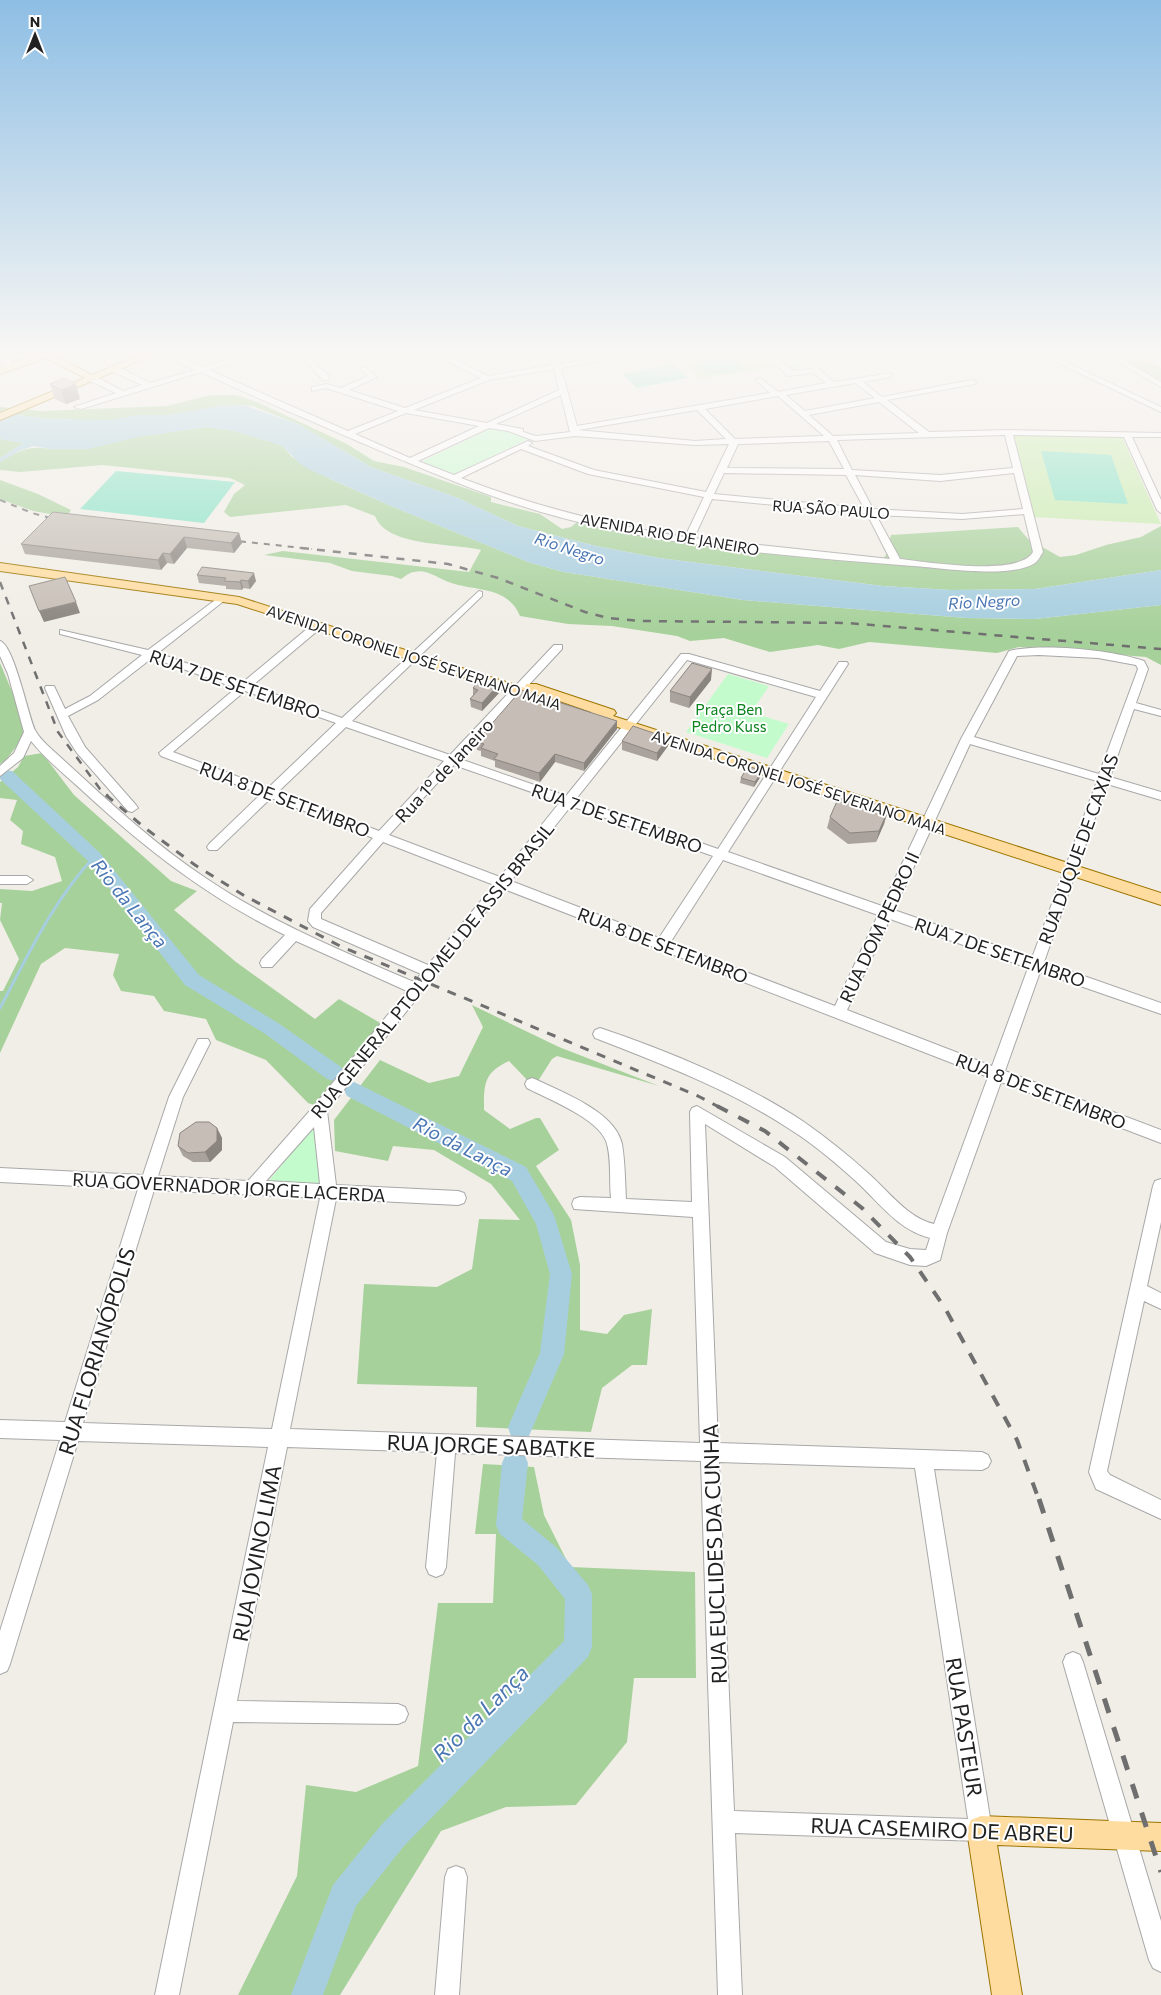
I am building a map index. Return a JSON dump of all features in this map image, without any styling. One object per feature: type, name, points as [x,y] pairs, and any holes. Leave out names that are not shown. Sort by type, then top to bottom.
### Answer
[{"type":"main road","name":"AVENIDA CORONEL JOSÉ SEVERIANO MAIA","points":[[0,561],[245,596],[416,654],[929,820],[1072,866],[1161,891]]},
{"type":"main road","name":"AVENIDA CORONEL JOSÉ SEVERIANO MAIA","points":[[0,567],[222,598],[250,604],[416,654]]},
{"type":"main road","name":"AVENIDA CORONEL JOSÉ SEVERIANO MAIA","points":[[1072,866],[1161,899]]},
{"type":"main road","name":"RUA CASEMIRO DE ABREU","points":[[981,1830],[1161,1837]]},
{"type":"main road","name":"RUA PASTEUR","points":[[981,1830],[1007,1995]]},
{"type":"street","name":"AVENIDA RIO DE JANEIRO","points":[[376,446],[455,478],[564,515],[688,540],[778,552],[974,568],[1012,567],[1032,562],[1038,558],[1028,511]]},
{"type":"street","points":[[410,461],[443,446]]},
{"type":"street","points":[[455,478],[520,446]]},
{"type":"street","name":"RUA SÃO PAULO","points":[[520,446],[590,472],[710,496],[763,503],[968,518],[1028,511]]},
{"type":"street","points":[[688,540],[732,446]]},
{"type":"street","points":[[836,446],[897,562]]},
{"type":"street","points":[[1012,446],[1028,511]]},
{"type":"street","points":[[1132,446],[1161,510]]},
{"type":"street","points":[[720,470],[849,472],[946,478],[1018,470]]},
{"type":"street","points":[[1150,487],[1161,487]]},
{"type":"street","points":[[213,847],[479,594]]},
{"type":"street","points":[[62,715],[94,698],[222,598]]},
{"type":"street","points":[[244,687],[318,626]]},
{"type":"street","name":"RUA 7 DE SETEMBRO","points":[[68,633],[150,654],[1161,1008]]},
{"type":"street","points":[[0,644],[20,694],[30,732],[43,748],[144,839],[179,866],[230,900],[294,934],[417,989]]},
{"type":"street","name":"Rua 1º de Janeiro","points":[[430,972],[318,924],[313,917],[318,907],[381,836],[454,761],[558,647]]},
{"type":"street","name":"RUA DUQUE DE CAXIAS","points":[[881,1248],[910,1257],[926,1258],[934,1255],[939,1233],[1143,669],[1140,663],[1124,657],[1034,650],[1013,653]]},
{"type":"street","name":"RUA DOM PEDRO II","points":[[839,1013],[968,739],[1013,653]]},
{"type":"street","name":"RUA GENERAL PTOLOMEU DE ASSIS BRASIL","points":[[252,1188],[319,1110],[685,656],[821,695]]},
{"type":"street","points":[[662,945],[821,695],[843,664]]},
{"type":"street","name":"RUA 8 DE SETEMBRO","points":[[244,687],[165,753],[1161,1137]]},
{"type":"street","points":[[50,688],[70,734],[81,750],[132,808]]},
{"type":"street","points":[[1130,704],[1161,713]]},
{"type":"street","points":[[2,770],[19,755],[30,732]]},
{"type":"street","points":[[968,739],[1161,796]]},
{"type":"street","points":[[19,755],[43,748]]},
{"type":"street","points":[[0,880],[27,880]]},
{"type":"street","points":[[268,963],[294,934]]},
{"type":"street","points":[[600,1034],[690,1071],[779,1115],[823,1145],[861,1175],[910,1223],[918,1228],[939,1233]]},
{"type":"street","name":"RUA FLORIANÓPOLIS","points":[[0,1664],[176,1097],[203,1044]]},
{"type":"street","points":[[532,1084],[585,1112],[610,1134],[614,1143],[619,1206]]},
{"type":"street","name":"RUA JOVINO LIMA","points":[[167,1995],[329,1192],[319,1110]]},
{"type":"street","name":"RUA EUCLIDES DA CUNHA","points":[[730,1995],[697,1112],[780,1162],[881,1248]]},
{"type":"street","name":"RUA GOVERNADOR JORGE LACERDA","points":[[0,1175],[458,1198]]},
{"type":"street","points":[[1161,1186],[1098,1472],[1103,1482],[1161,1510]]},
{"type":"street","points":[[580,1204],[701,1210]]},
{"type":"street","points":[[1137,1290],[1161,1301]]},
{"type":"street","name":"RUA JORGE SABATKE","points":[[0,1430],[982,1461]]},
{"type":"street","points":[[436,1567],[447,1444]]},
{"type":"street","name":"RUA PASTEUR","points":[[923,1459],[981,1830]]},
{"type":"street","points":[[1073,1662],[1161,1960]]},
{"type":"street","points":[[225,1711],[398,1714]]},
{"type":"street","name":"RUA CASEMIRO DE ABREU","points":[[724,1822],[981,1830]]},
{"type":"street","points":[[446,1995],[456,1877]]},
{"type":"green space","points":[[0,446],[18,446],[0,458]]},
{"type":"green space","points":[[72,446],[283,446],[292,457],[330,479],[531,563],[564,572],[743,600],[966,618],[1035,619],[1161,605],[1161,665],[1146,657],[1019,647],[997,653],[869,642],[839,649],[818,645],[770,652],[724,638],[690,641],[677,636],[612,626],[568,624],[520,616],[514,606],[497,594],[446,581],[427,572],[412,572],[401,579],[392,576],[352,571],[330,563],[264,555],[283,551],[469,572],[481,550],[406,539],[382,526],[375,516],[346,505],[230,517],[224,512],[234,494],[245,485],[230,478],[102,465],[20,472],[0,470],[0,462],[24,449],[51,449]]},
{"type":"green space","points":[[336,446],[350,446],[374,461],[404,467],[491,497],[491,502],[540,514],[562,529],[571,527],[577,522],[686,542],[880,563],[886,555],[891,535],[1018,527],[1028,539],[1060,557],[1076,555],[1106,545],[1141,537],[1161,526],[1161,570],[1035,589],[951,590],[883,586],[659,558],[596,546],[518,526],[458,498],[371,467]]},
{"type":"green space","points":[[454,446],[513,446],[455,474],[421,462]]},
{"type":"green space","points":[[1016,446],[1126,446],[1161,524],[1032,517]]},
{"type":"green space","points":[[1041,451],[1111,455],[1128,504],[1055,500]]},
{"type":"green space","points":[[116,471],[235,482],[204,523],[80,509]]},
{"type":"green space","points":[[0,480],[38,494],[71,510],[67,517],[33,511],[0,499]]},
{"type":"green space","points":[[0,663],[21,713],[24,736],[6,760],[0,764]]},
{"type":"green space","name":"Praça Ben Pedro Kuss","points":[[728,674],[769,686],[754,708],[756,714],[789,724],[767,758],[686,732]]},
{"type":"green space","points":[[42,753],[74,795],[171,881],[197,891],[174,910],[236,962],[315,1019],[339,999],[382,1024],[319,1102],[314,1105],[308,1103],[266,1060],[216,1040],[206,1019],[164,1011],[154,996],[121,991],[113,975],[119,954],[65,948],[41,964],[0,1053],[0,991],[3,991],[19,959],[0,920],[2,903],[0,903],[0,889],[32,891],[62,881],[55,857],[21,844],[23,831],[10,820],[17,800],[0,798],[0,782],[18,767],[24,756]]},
{"type":"green space","points":[[472,1005],[559,1047],[659,1086],[557,1056],[552,1059],[538,1081],[530,1083],[509,1061],[494,1070],[485,1087],[484,1110],[510,1129],[540,1118],[559,1150],[536,1166],[571,1220],[580,1265],[580,1330],[607,1334],[624,1315],[652,1309],[647,1365],[632,1365],[602,1388],[591,1432],[476,1427],[477,1387],[357,1384],[364,1284],[437,1287],[472,1269],[479,1219],[520,1220],[491,1184],[434,1150],[393,1146],[388,1161],[335,1151],[334,1120],[380,1060],[429,1083],[459,1076],[483,1027]]},
{"type":"green space","points":[[314,1126],[321,1186],[267,1183]]},
{"type":"green space","points":[[483,1464],[534,1467],[544,1515],[570,1567],[695,1572],[696,1678],[634,1678],[627,1742],[576,1805],[506,1807],[441,1831],[340,1995],[238,1995],[297,1876],[306,1785],[356,1792],[418,1766],[438,1603],[493,1603],[496,1534],[475,1534]]},
{"type":"water","points":[[18,446],[34,446],[21,450],[0,462],[0,458]]},
{"type":"water","points":[[35,446],[100,446],[88,449],[51,449]]},
{"type":"water","name":"Rio Negro","points":[[283,446],[336,446],[371,467],[458,498],[518,526],[596,546],[659,558],[883,586],[951,590],[1035,589],[1161,570],[1161,605],[1035,619],[966,618],[743,600],[564,572],[531,563],[391,506],[308,469],[298,462]]},
{"type":"building","points":[[53,512],[239,533],[231,543],[184,537],[170,554],[163,553],[158,560],[21,544]]},
{"type":"building","points":[[202,567],[254,573],[248,581],[224,581],[226,578],[197,575]]},
{"type":"building","points":[[65,577],[76,602],[39,611],[29,586]]},
{"type":"building","points":[[692,663],[712,669],[690,697],[670,691]]},
{"type":"building","points":[[481,679],[498,685],[482,703],[470,699],[478,690],[473,688]]},
{"type":"building","points":[[521,690],[617,721],[584,763],[555,754],[539,773],[494,759],[498,754],[481,748],[484,744],[476,742]]},
{"type":"building","points":[[633,726],[668,738],[657,753],[622,741]]},
{"type":"building","points":[[748,766],[762,771],[755,782],[741,778]]},
{"type":"building","points":[[862,798],[870,800],[887,813],[879,831],[850,833],[830,817],[838,799]]},
{"type":"building","points":[[196,1122],[209,1122],[217,1128],[217,1141],[205,1152],[188,1153],[178,1146],[180,1133]]},
{"type":"waterway","name":"Rio da Lança","points":[[6,775],[94,857],[192,980],[271,1028],[334,1073]]},
{"type":"waterway","points":[[0,1008],[54,910],[79,874],[94,857]]},
{"type":"waterway","name":"Rio da Lança","points":[[354,1090],[519,1174],[546,1222],[561,1274],[552,1354],[520,1427]]},
{"type":"waterway","name":"Rio da Lança","points":[[307,1995],[344,1896],[393,1835],[578,1647],[579,1594],[547,1556],[509,1525],[515,1463]]},
{"type":"railway","points":[[0,500],[32,513],[61,521]]},
{"type":"railway","points":[[228,540],[312,549]]},
{"type":"railway","points":[[301,548],[448,564],[498,578],[585,612],[608,618],[640,621],[848,623],[1161,649]]},
{"type":"railway","points":[[0,582],[58,732],[100,789],[108,796]]},
{"type":"railway","points":[[106,795],[145,828],[195,865],[245,896],[340,946],[698,1096],[719,1107]]},
{"type":"railway","points":[[717,1106],[765,1131],[862,1208],[910,1257],[945,1308],[1017,1440],[1039,1500]]},
{"type":"railway","points":[[1039,1499],[1161,1872]]}]
